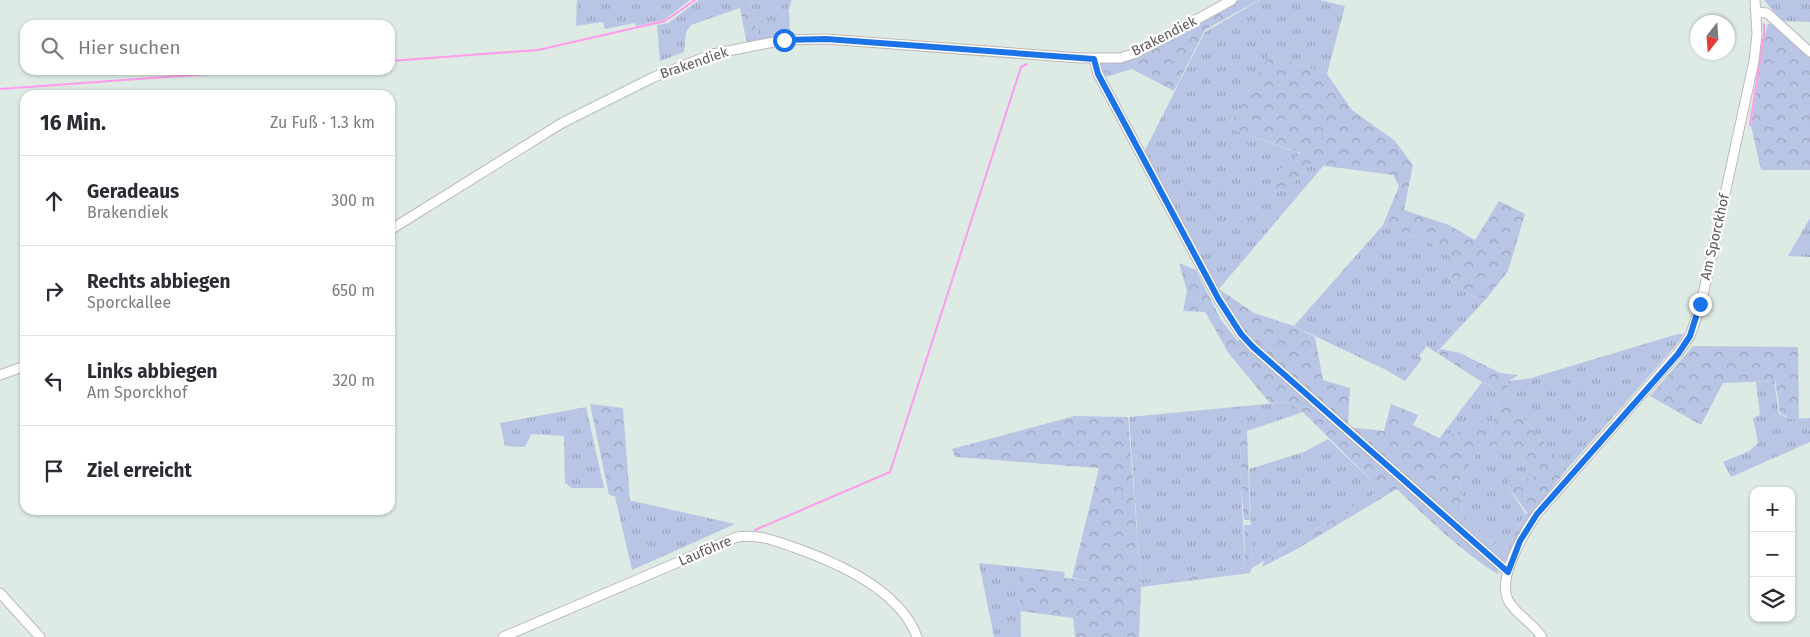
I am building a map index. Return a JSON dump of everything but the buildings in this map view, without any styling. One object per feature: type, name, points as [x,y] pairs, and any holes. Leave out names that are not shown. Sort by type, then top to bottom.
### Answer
[{"type":"street","name":"Brakendiek","points":[[395,227],[562,123],[654,77],[713,54],[784,40],[826,39],[1094,59],[1120,58],[1136,53],[1232,0]]},
{"type":"street","name":"Am Sporckhof","points":[[1542,637],[1508,600],[1504,588],[1508,572],[1520,541],[1537,514],[1678,354],[1690,336],[1700,304],[1754,61],[1756,0]]},
{"type":"street","points":[[1757,12],[1767,13],[1810,52]]},
{"type":"street","points":[[1094,59],[1103,82],[1219,300],[1241,334],[1312,400],[1508,572]]},
{"type":"street","points":[[0,375],[20,368]]},
{"type":"street","name":"Lauföhre","points":[[503,637],[737,537],[751,535],[810,553],[850,571],[891,601],[904,614],[917,637]]},
{"type":"street","points":[[0,593],[40,637]]},
{"type":"green space","points":[[577,0],[690,0],[664,20],[636,26],[635,23],[605,29],[603,22],[576,26]]},
{"type":"green space","points":[[699,0],[737,0],[740,8],[691,25],[686,32],[684,52],[660,61],[657,25],[668,23]]},
{"type":"green space","points":[[737,0],[750,0],[758,37],[790,34],[792,37],[747,44]]},
{"type":"green space","points":[[750,0],[792,0],[789,7],[790,34],[758,37]]},
{"type":"green space","points":[[1239,0],[1259,0],[1205,30],[1174,91],[1132,69],[1105,77],[1100,63],[1121,62],[1136,58]]},
{"type":"green space","points":[[1260,0],[1320,0],[1345,6],[1327,74],[1269,55],[1228,128],[1302,154],[1277,172],[1288,189],[1310,164],[1324,165],[1219,289],[1144,152],[1205,32]]},
{"type":"green space","points":[[1764,0],[1810,0],[1810,22],[1782,21]]},
{"type":"green space","points":[[1768,24],[1775,24],[1810,55],[1810,170],[1761,170],[1751,126]]},
{"type":"green space","points":[[1269,55],[1327,74],[1352,110],[1394,140],[1413,165],[1404,210],[1449,225],[1475,240],[1499,201],[1525,214],[1508,271],[1486,299],[1469,295],[1451,281],[1456,261],[1432,244],[1383,225],[1399,186],[1393,175],[1310,164],[1288,189],[1272,192],[1277,172],[1301,153],[1228,128]]},
{"type":"green space","points":[[1810,218],[1810,257],[1788,256]]},
{"type":"green space","points":[[1383,225],[1432,244],[1456,261],[1451,281],[1469,295],[1486,299],[1436,353],[1427,346],[1419,356],[1422,359],[1405,381],[1294,326]]},
{"type":"green space","points":[[1179,263],[1196,270],[1221,320],[1238,341],[1245,334],[1221,298],[1219,289],[1254,313],[1294,326],[1315,337],[1323,380],[1350,388],[1348,427],[1384,431],[1391,404],[1418,415],[1413,425],[1439,438],[1477,426],[1491,431],[1499,396],[1489,385],[1437,353],[1441,349],[1460,353],[1500,373],[1518,375],[1509,381],[1506,394],[1509,402],[1567,469],[1530,516],[1507,561],[1499,561],[1496,566],[1499,575],[1433,524],[1397,489],[1297,549],[1262,567],[1264,561],[1381,490],[1303,412],[1288,402],[1270,403],[1229,354],[1205,312],[1183,311],[1187,291]],"holes":[[[1507,441],[1535,474],[1530,479],[1513,478],[1507,485],[1528,514],[1525,513],[1506,553],[1461,517],[1462,499],[1459,481],[1476,454]]]},
{"type":"green space","points":[[1678,334],[1684,334],[1673,349],[1567,469],[1509,402],[1506,394],[1509,381],[1531,378]]},
{"type":"green space","points":[[1693,346],[1798,347],[1799,419],[1790,419],[1780,413],[1775,381],[1723,383],[1701,425],[1650,396]]},
{"type":"green space","points":[[1774,381],[1779,414],[1790,419],[1810,418],[1810,442],[1731,477],[1723,462],[1749,451],[1758,443],[1753,418],[1760,415],[1756,382]]},
{"type":"green space","points":[[1482,382],[1490,386],[1499,396],[1491,431],[1439,439]]},
{"type":"green space","points":[[1288,402],[1303,412],[1247,431],[1240,441],[1245,568],[1141,584],[1129,417]]},
{"type":"green space","points":[[590,404],[623,408],[630,501],[609,495]]},
{"type":"green space","points":[[586,407],[604,488],[572,488],[565,483],[564,436],[531,434],[525,447],[505,446],[500,423]]},
{"type":"green space","points":[[1075,416],[1128,417],[1141,584],[1245,568],[1244,525],[1251,525],[1252,568],[1250,573],[1141,587],[1139,637],[1075,637],[1073,618],[1020,611],[1020,573],[1093,581],[1072,578],[1099,468],[955,457],[952,449]]},
{"type":"green space","points":[[1247,431],[1250,520],[1244,520],[1240,441]]},
{"type":"green space","points":[[1328,439],[1381,490],[1252,568],[1249,469],[1304,452]]},
{"type":"green space","points":[[1507,441],[1535,474],[1530,479],[1513,478],[1507,485],[1525,513],[1506,553],[1461,517],[1462,499],[1459,481],[1476,454]]},
{"type":"green space","points":[[615,497],[735,524],[632,570]]},
{"type":"green space","points":[[979,563],[1065,572],[1064,578],[1020,573],[1021,637],[994,637]]},
{"type":"waterway","points":[[395,61],[538,50],[665,21],[695,0]]},
{"type":"waterway","points":[[1750,125],[1764,35],[1764,24]]},
{"type":"waterway","points":[[755,530],[890,472],[1021,67],[1027,64]]},
{"type":"waterway","points":[[0,89],[194,75]]},
{"type":"route","points":[[784,40],[826,39],[1094,59],[1098,74],[1219,300],[1241,334],[1294,384],[1508,572],[1520,541],[1537,514],[1678,354],[1690,336],[1696,322],[1700,304]]}]
